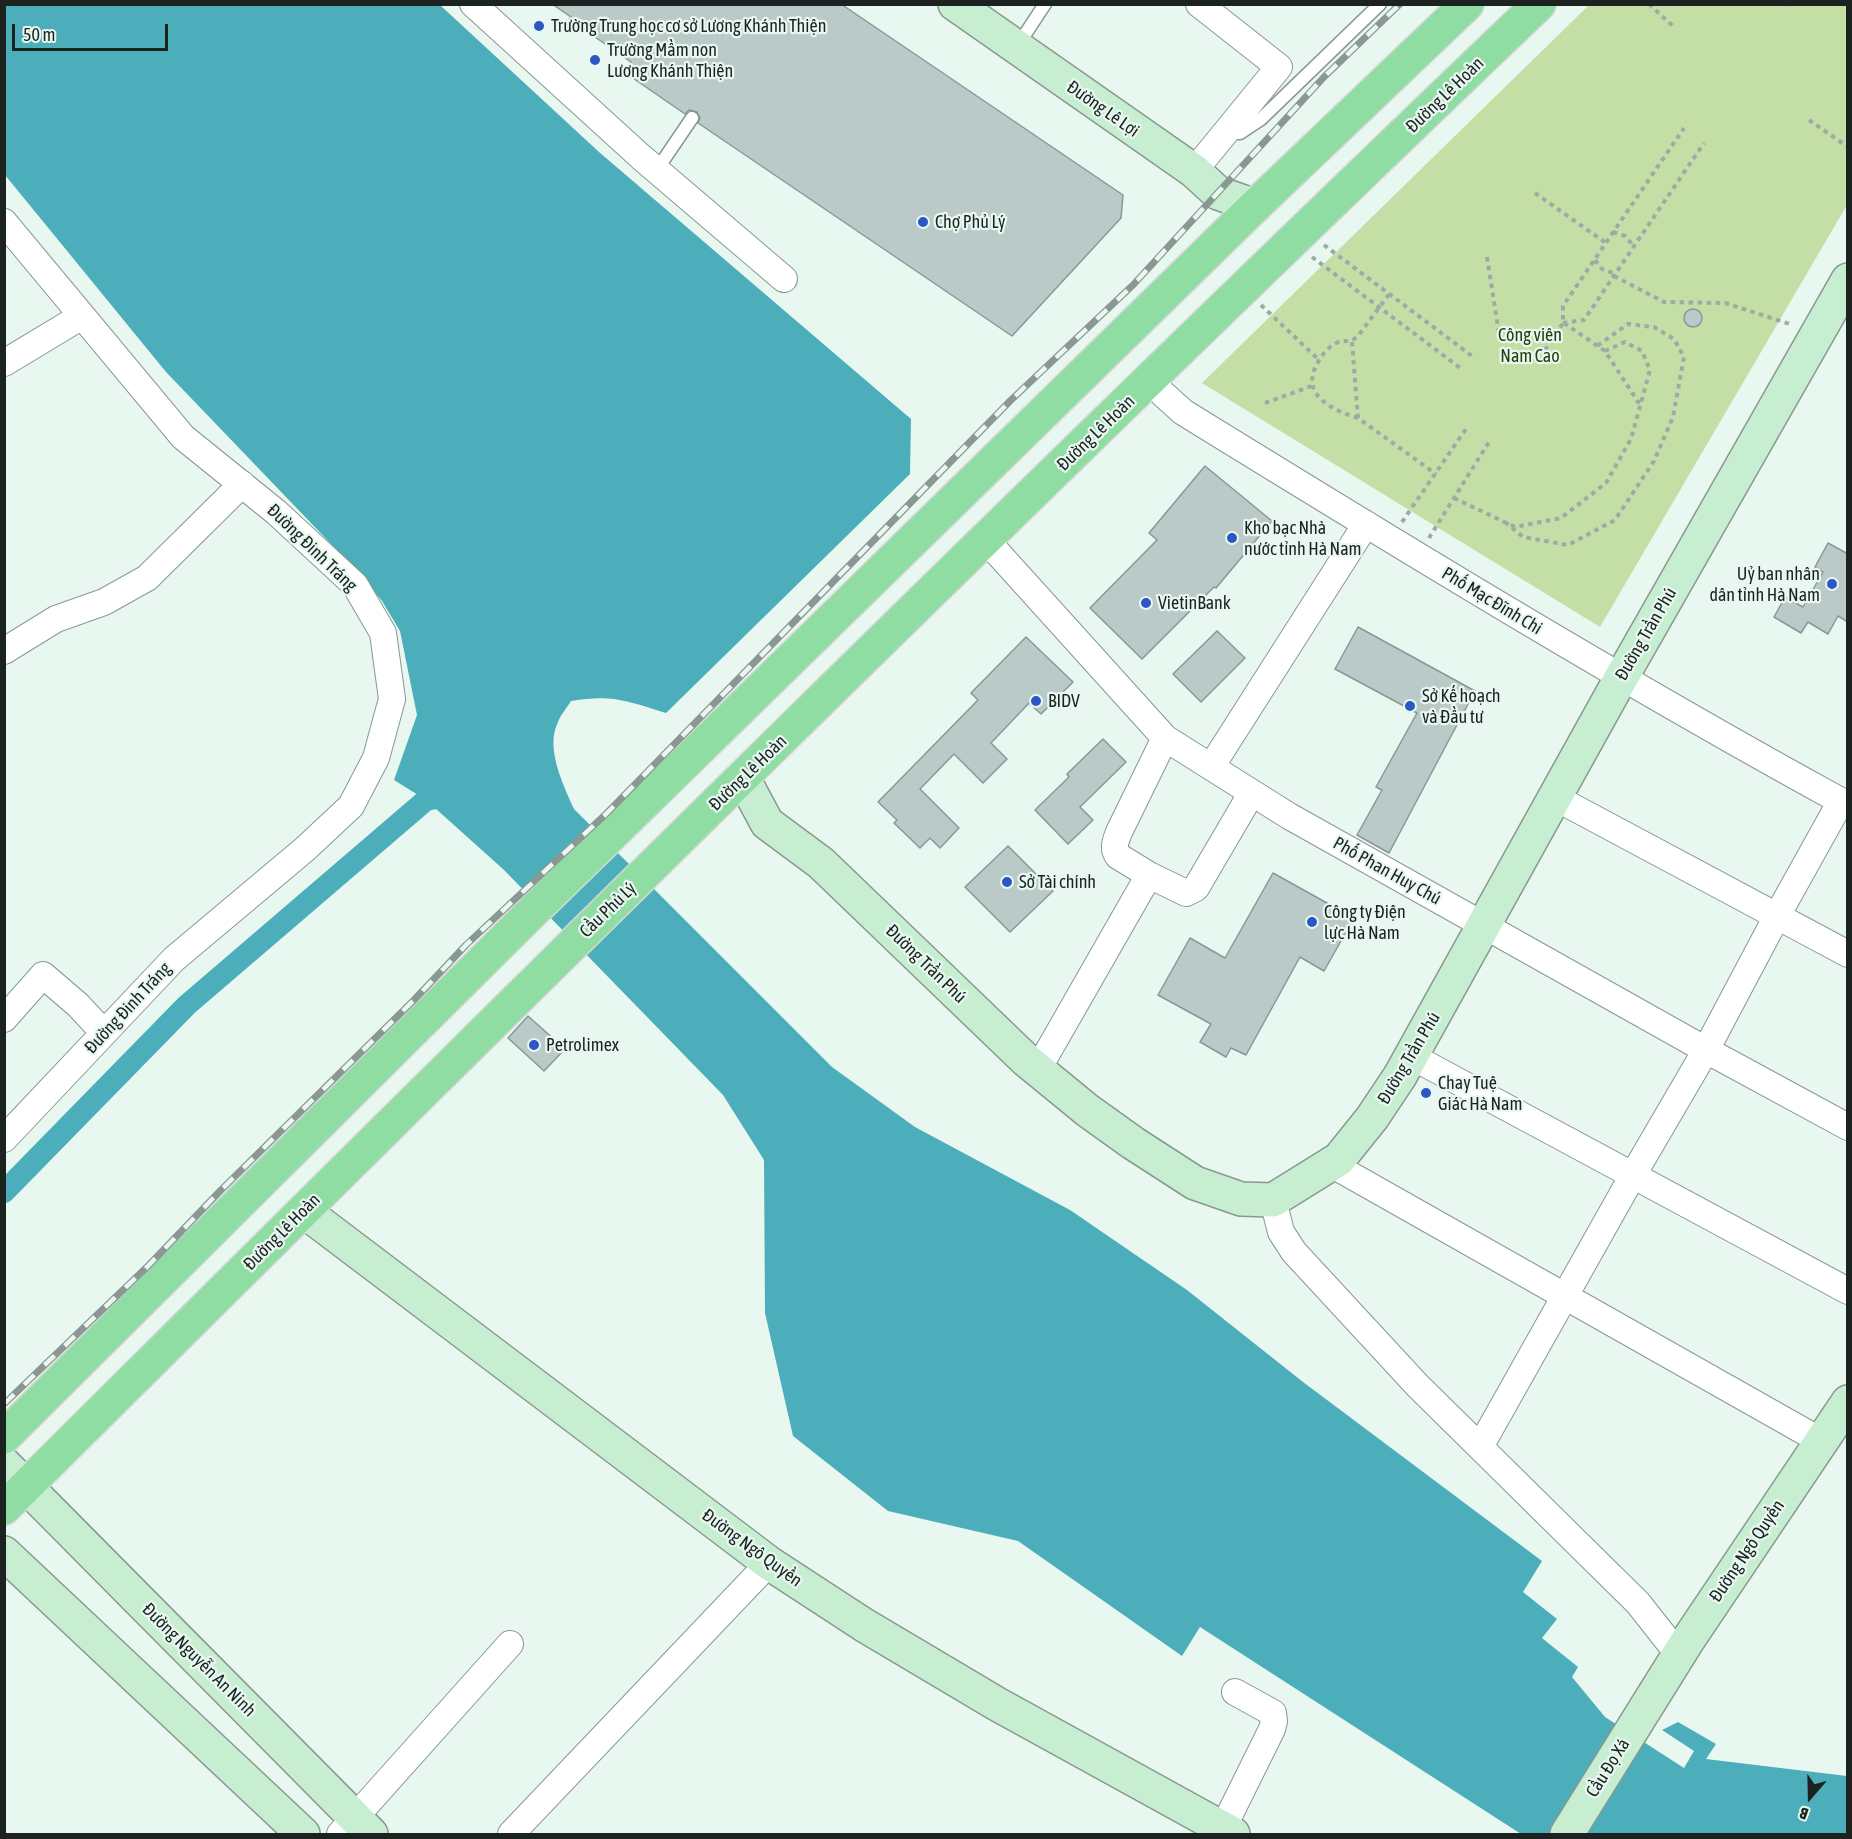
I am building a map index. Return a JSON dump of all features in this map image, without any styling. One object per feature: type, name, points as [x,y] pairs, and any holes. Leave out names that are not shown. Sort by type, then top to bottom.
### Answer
[{"type":"main road","points":[[4,1437],[525,919],[1255,206],[1467,4]]},
{"type":"main road","name":"Đường Lê Hoàn","points":[[655,864],[1297,235],[1539,4]]},
{"type":"main road","points":[[1255,206],[1297,235]]},
{"type":"main road","points":[[708,741],[743,778]]},
{"type":"main road","name":"Cầu Phủ Lý","points":[[560,956],[655,864]]},
{"type":"main road","name":"Đường Lê Hoàn","points":[[4,1508],[16,1475],[304,1210],[560,956]]},
{"type":"street","points":[[473,4],[656,171],[783,279]]},
{"type":"street","name":"Đường Lê Lợi","points":[[955,4],[1016,49],[1194,171],[1218,193],[1255,206]]},
{"type":"street","points":[[1194,171],[1280,68],[1199,4]]},
{"type":"street","name":"Đường Đinh Tráng","points":[[4,222],[183,437],[276,512],[355,585],[383,633],[392,699],[376,758],[351,806],[305,849],[174,959],[4,1139]]},
{"type":"street","name":"Đường Trần Phú","points":[[743,778],[767,823],[821,863],[1038,1069],[1087,1110],[1195,1183],[1241,1199],[1273,1200],[1339,1159],[1372,1118],[1411,1056],[1621,678],[1848,280]]},
{"type":"street","points":[[4,363],[82,316]]},
{"type":"street","name":"Phố Mạc Đĩnh Chi","points":[[1150,379],[1183,412],[1390,539],[1621,678],[1844,803]]},
{"type":"street","points":[[4,651],[56,619],[104,602],[147,578],[242,484]]},
{"type":"street","points":[[1211,768],[1366,524]]},
{"type":"street","name":"Phố Phan Huy Chú","points":[[986,540],[1165,738],[1251,794],[1706,1050],[1848,1126]]},
{"type":"street","points":[[1165,738],[1115,842],[1115,851],[1118,856],[1149,875],[1186,892],[1196,888],[1251,794]]},
{"type":"street","points":[[1556,798],[1848,954]]},
{"type":"street","points":[[1480,1448],[1706,1050],[1777,916],[1844,803]]},
{"type":"street","points":[[1038,1069],[1149,875]]},
{"type":"street","points":[[4,1019],[43,975],[78,1005],[104,1033]]},
{"type":"street","points":[[1411,1056],[1848,1291]]},
{"type":"street","points":[[1331,1164],[1821,1441]]},
{"type":"street","points":[[1273,1200],[1281,1232],[1294,1252],[1417,1385],[1638,1603],[1679,1655]]},
{"type":"street","name":"Đường Ngô Quyền","points":[[304,1210],[769,1563],[864,1625],[976,1692],[1225,1833]]},
{"type":"street","name":"Đường Ngô Quyền","points":[[1650,1702],[1848,1402]]},
{"type":"street","name":"Đường Nguyễn An Ninh","points":[[16,1475],[355,1829]]},
{"type":"street","points":[[4,1553],[303,1834]]},
{"type":"street","points":[[511,1834],[769,1563]]},
{"type":"street","points":[[355,1829],[510,1644]]},
{"type":"street","points":[[1225,1833],[1274,1721],[1273,1713],[1235,1692]]},
{"type":"street","name":"Cầu Đọ Xá","points":[[1567,1834],[1650,1702]]},
{"type":"lane","points":[[1016,49],[1046,4]]},
{"type":"lane","points":[[1226,132],[1240,133],[1261,119],[1380,4]]},
{"type":"lane","points":[[656,171],[692,118]]},
{"type":"path","points":[[1649,4],[1675,28]]},
{"type":"path","points":[[1809,120],[1848,147]]},
{"type":"path","points":[[1545,350],[1563,323],[1563,306],[1684,128]]},
{"type":"path","points":[[1563,323],[1584,320],[1704,143]]},
{"type":"path","points":[[1535,193],[1606,243]]},
{"type":"path","points":[[1613,232],[1625,236],[1634,246]]},
{"type":"path","points":[[1297,235],[1390,293],[1472,356]]},
{"type":"path","points":[[1297,235],[1379,307],[1462,370]]},
{"type":"path","points":[[1487,257],[1500,340]]},
{"type":"path","points":[[1594,260],[1602,269],[1664,302],[1725,303],[1818,332]]},
{"type":"path","points":[[1244,288],[1319,360]]},
{"type":"path","points":[[1390,293],[1352,342],[1338,342],[1323,353],[1312,374],[1311,386],[1317,395],[1329,405],[1344,414],[1358,418],[1436,474]]},
{"type":"path","points":[[1563,323],[1605,351],[1640,405]]},
{"type":"path","points":[[1505,522],[1523,537],[1568,545],[1615,520],[1654,461],[1672,417],[1684,357],[1674,339],[1654,327],[1628,324],[1597,346]]},
{"type":"path","points":[[1352,342],[1358,418]]},
{"type":"path","points":[[1454,498],[1515,527],[1561,518],[1606,483],[1631,439],[1650,370],[1642,351],[1625,342],[1605,351]]},
{"type":"path","points":[[1266,403],[1311,386]]},
{"type":"path","points":[[1390,539],[1468,426]]},
{"type":"path","points":[[1418,556],[1489,442]]},
{"type":"green space","name":"Công viên Nam Cao","points":[[1589,5],[1848,5],[1847,205],[1600,627],[1202,383]]},
{"type":"water","points":[[4,5],[440,5],[599,152],[911,419],[910,474],[666,713],[619,700],[597,698],[571,701],[558,722],[553,743],[557,766],[574,809],[832,1067],[915,1127],[1070,1210],[1187,1290],[1303,1382],[1542,1561],[1523,1592],[1557,1619],[1542,1638],[1578,1667],[1572,1677],[1605,1717],[1684,1768],[1694,1751],[1662,1730],[1678,1722],[1716,1744],[1706,1759],[1847,1776],[1847,1834],[1521,1834],[1200,1627],[1182,1656],[1018,1541],[888,1511],[793,1436],[765,1313],[764,1160],[723,1095],[504,870],[426,800],[394,780],[417,715],[400,631],[382,601],[357,571],[166,372],[5,175]]},
{"type":"building","points":[[552,4],[841,4],[1123,195],[1121,218],[1012,336],[698,123],[700,118],[697,112],[689,110],[685,114],[624,72],[631,62],[569,19],[571,17]]},
{"type":"building","points":[[1693,309],[1699,312],[1702,318],[1699,324],[1693,327],[1687,324],[1684,318],[1687,312]]},
{"type":"building","points":[[1205,466],[1272,521],[1216,588],[1214,587],[1142,659],[1090,608],[1157,540],[1149,533]]},
{"type":"building","name":"Uỷ ban nhân dân tỉnh Hà Nam","points":[[1828,543],[1848,554],[1848,622],[1838,616],[1828,634],[1808,622],[1801,633],[1774,617],[1785,597],[1803,607],[1823,572],[1815,567]]},
{"type":"building","points":[[1358,627],[1475,691],[1389,853],[1357,835],[1382,790],[1376,787],[1417,713],[1335,669]]},
{"type":"building","points":[[1217,631],[1245,658],[1201,702],[1173,674]]},
{"type":"building","points":[[1026,637],[1073,682],[1041,714],[1029,703],[991,743],[1007,759],[983,783],[954,754],[920,789],[959,828],[940,848],[930,838],[920,848],[894,823],[897,820],[878,802],[978,700],[971,693]]},
{"type":"building","points":[[1103,739],[1126,762],[1080,807],[1093,820],[1068,844],[1035,810]]},
{"type":"building","points":[[1008,846],[1053,891],[1010,932],[965,887]]},
{"type":"building","points":[[1273,873],[1354,918],[1324,971],[1300,957],[1246,1055],[1231,1048],[1226,1057],[1200,1042],[1211,1024],[1158,995],[1190,938],[1225,958]]},
{"type":"building","points":[[528,1016],[565,1049],[544,1071],[508,1038]]},
{"type":"waterway","points":[[4,1192],[187,1005],[426,800],[457,793]]},
{"type":"railway","points":[[4,1404],[149,1265],[466,945],[607,813],[1010,401],[1133,285],[1324,77],[1400,4]]},
{"type":"place","name":"Trường Trung học cơ sở Lương Khánh Thiện","points":[[539,26]]},
{"type":"place","name":"Trường Mầm non Lương Khánh Thiện","points":[[595,60]]},
{"type":"place","name":"Chợ Phủ Lý","points":[[923,222]]},
{"type":"place","name":"Kho bạc Nhà nước tỉnh Hà Nam","points":[[1232,538]]},
{"type":"place","name":"Uỷ ban nhân dân tỉnh Hà Nam","points":[[1832,584]]},
{"type":"place","name":"VietinBank","points":[[1146,603]]},
{"type":"place","name":"BIDV","points":[[1036,701]]},
{"type":"place","name":"Sở Kế hoạch và Đầu tư","points":[[1410,706]]},
{"type":"place","name":"Sở Tài chính","points":[[1007,882]]},
{"type":"place","name":"Công ty Điện lực Hà Nam","points":[[1312,922]]},
{"type":"place","name":"Petrolimex","points":[[534,1045]]},
{"type":"place","name":"Chay Tuệ Giác Hà Nam","points":[[1426,1093]]}]
